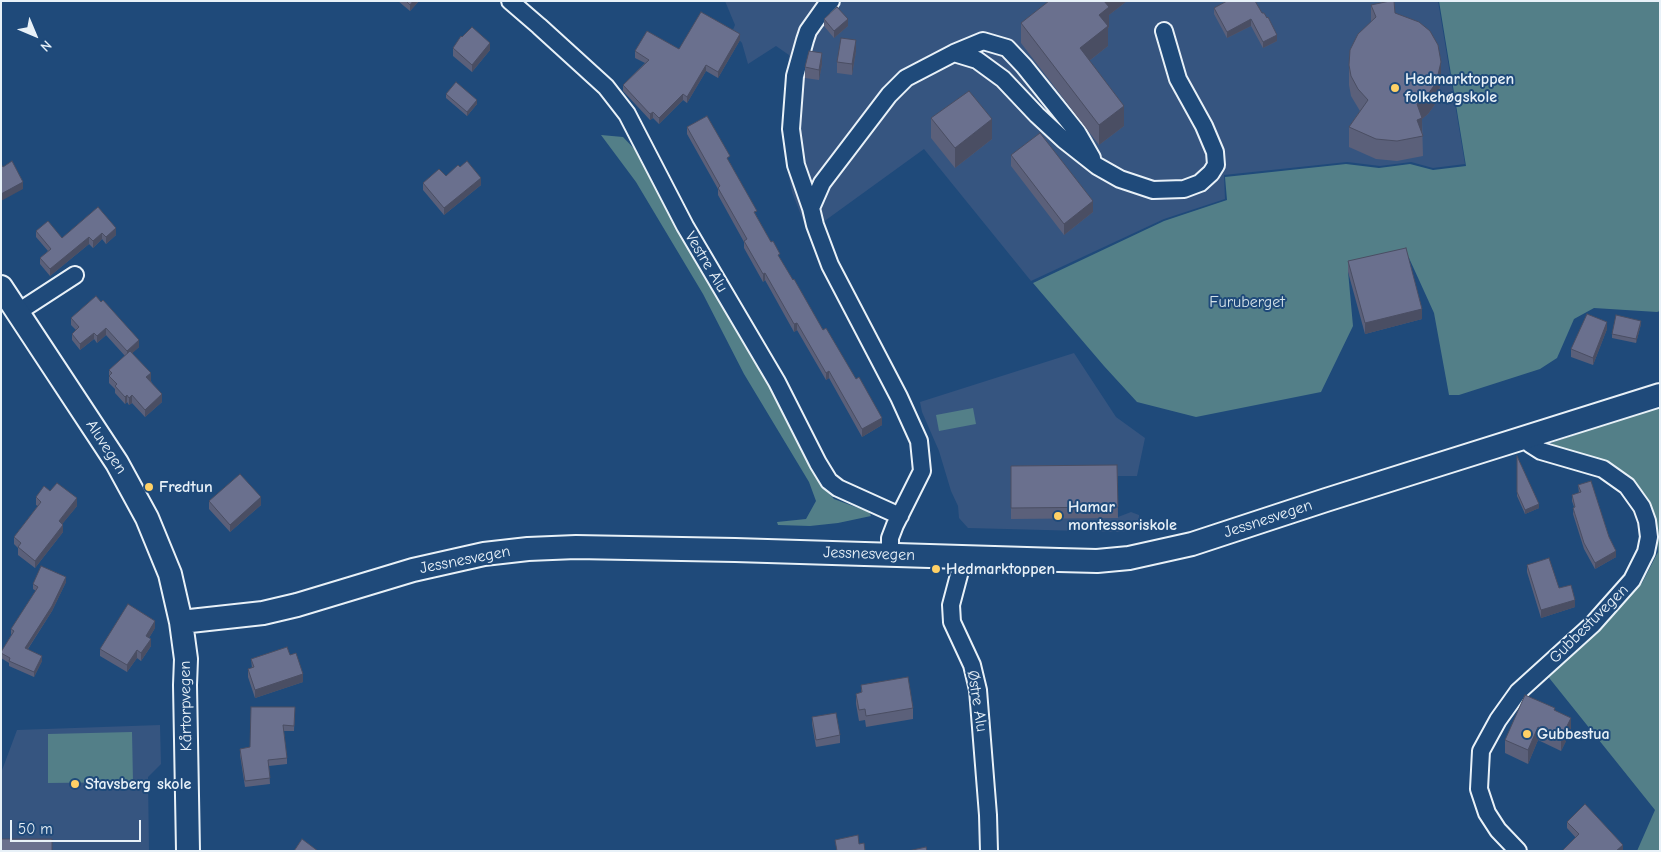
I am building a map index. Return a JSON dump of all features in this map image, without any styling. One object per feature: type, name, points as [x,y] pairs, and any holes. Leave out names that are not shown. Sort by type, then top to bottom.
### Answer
[{"type":"main road","name":"Aluvegen","points":[[1,287],[133,490],[147,518],[166,565],[181,622]]},
{"type":"main road","name":"Jessnesvegen","points":[[181,622],[246,615],[288,607],[413,570],[484,554],[528,549],[576,547],[648,548],[1097,560],[1130,558],[1192,544],[1660,395]]},
{"type":"main road","name":"Kårtorpvegen","points":[[181,622],[186,658],[188,851]]},
{"type":"street","name":"Vestre Alu","points":[[510,1],[606,87],[627,114],[685,226],[777,382],[829,481],[838,488],[900,516]]},
{"type":"street","points":[[831,1],[808,31],[795,76],[791,129],[796,165],[830,265],[899,397],[919,441],[922,471],[890,538],[890,554]]},
{"type":"street","points":[[954,52],[977,60],[1003,79],[1037,116],[1097,166],[1120,179],[1153,190],[1184,189],[1200,183],[1211,173],[1216,165],[1215,152],[1204,126],[1178,79],[1164,31]]},
{"type":"street","points":[[811,208],[822,183],[889,95],[906,78],[954,52],[983,41],[1007,48],[1024,66],[1072,124],[1097,166]]},
{"type":"street","points":[[18,312],[75,275]]},
{"type":"street","name":"Gubbestuvegen","points":[[1518,851],[1498,830],[1487,813],[1479,789],[1481,750],[1498,720],[1518,692],[1593,624],[1632,580],[1646,552],[1648,537],[1648,522],[1642,507],[1627,486],[1603,469],[1541,451],[1530,444],[1527,436]]},
{"type":"street","name":"Østre Alu","points":[[962,557],[951,605],[952,622],[972,665],[978,690],[989,851]]},
{"type":"shaded area","points":[[725,1],[1438,1],[1465,164],[1433,168],[1411,162],[1380,166],[1347,162],[1224,175],[1225,199],[1164,219],[1031,281],[924,149],[808,233],[792,192],[783,148],[789,55],[776,46],[748,64],[742,43],[732,32],[735,25]]},
{"type":"shaded area","points":[[1074,353],[1116,417],[1145,438],[1137,476],[1117,476],[1118,517],[1131,512],[1139,515],[1140,528],[1121,532],[968,528],[959,518],[958,506],[951,491],[939,451],[922,412],[920,402]]},
{"type":"shaded area","name":"Stavsberg skole","points":[[160,725],[161,764],[148,777],[149,851],[1,851],[1,773],[17,730]]},
{"type":"green space","name":"Furuberget","points":[[1439,1],[1660,1],[1660,311],[1594,308],[1574,319],[1557,358],[1540,369],[1459,395],[1449,395],[1434,313],[1409,258],[1405,257],[1348,271],[1353,326],[1321,392],[1196,417],[1137,402],[1033,283],[1164,221],[1227,200],[1225,177],[1346,164],[1379,168],[1410,164],[1433,170],[1466,166]]},
{"type":"green space","points":[[601,135],[623,137],[643,158],[721,303],[808,454],[821,485],[834,499],[869,512],[871,516],[838,523],[810,526],[778,525],[777,522],[806,519],[816,501],[809,482],[744,374],[703,294],[636,182]]},
{"type":"green space","points":[[1660,406],[1660,851],[1637,851],[1655,810],[1546,674],[1642,583],[1658,552],[1656,519],[1638,487],[1603,461],[1564,452],[1551,443]]},
{"type":"green space","points":[[973,408],[976,424],[939,431],[936,415]]},
{"type":"green space","points":[[132,732],[133,782],[48,783],[48,734]]},
{"type":"building","points":[[1049,1],[1104,1],[1109,7],[1099,15],[1108,26],[1080,48],[1124,106],[1099,125],[1021,23]]},
{"type":"building","points":[[1227,1],[1255,1],[1262,13],[1268,17],[1277,35],[1263,42],[1251,19],[1227,32],[1214,8]]},
{"type":"building","name":"Hedmarktoppen folkehøgskole","points":[[1394,1],[1395,13],[1419,22],[1430,31],[1438,45],[1441,62],[1436,83],[1417,104],[1422,118],[1417,120],[1423,136],[1397,141],[1376,139],[1349,127],[1368,100],[1358,89],[1351,76],[1349,65],[1350,50],[1358,34],[1376,17],[1371,5]]},
{"type":"building","points":[[837,7],[848,19],[834,31],[824,19]]},
{"type":"building","points":[[701,12],[740,34],[718,72],[706,65],[687,97],[683,94],[659,118],[653,112],[650,114],[623,85],[649,60],[635,51],[647,31],[679,49]]},
{"type":"building","points":[[472,27],[490,43],[472,65],[453,48],[461,36]]},
{"type":"building","points":[[841,38],[856,40],[852,64],[837,62]]},
{"type":"building","points":[[809,51],[822,53],[819,70],[805,67]]},
{"type":"building","points":[[456,82],[477,100],[467,112],[446,94]]},
{"type":"building","points":[[969,91],[992,119],[955,148],[931,118]]},
{"type":"building","points":[[707,116],[730,156],[727,158],[757,211],[754,212],[780,254],[778,255],[823,330],[826,328],[856,379],[859,377],[882,418],[862,429],[829,371],[826,373],[797,323],[794,324],[765,273],[763,274],[744,241],[747,239],[718,188],[720,186],[687,127]]},
{"type":"building","points":[[1040,133],[1093,201],[1064,224],[1011,155]]},
{"type":"building","points":[[12,161],[23,182],[1,194],[1,164],[3,167]]},
{"type":"building","points":[[467,161],[481,178],[444,208],[423,183],[439,169],[446,176],[458,165],[460,167]]},
{"type":"building","points":[[98,207],[116,228],[106,237],[102,233],[93,241],[89,237],[50,269],[40,258],[51,249],[36,231],[48,221],[62,238]]},
{"type":"building","points":[[1406,248],[1422,309],[1365,323],[1348,261]]},
{"type":"building","points":[[96,296],[101,302],[103,300],[139,340],[127,351],[106,328],[97,336],[94,333],[80,344],[72,334],[79,327],[71,318]]},
{"type":"building","points":[[1587,314],[1607,322],[1593,358],[1571,349]]},
{"type":"building","points":[[1616,315],[1641,321],[1636,339],[1612,334]]},
{"type":"building","points":[[130,351],[151,373],[146,377],[162,394],[145,410],[132,395],[129,398],[127,395],[125,397],[115,386],[117,384],[109,376],[112,373],[109,370]]},
{"type":"building","points":[[1517,456],[1539,504],[1525,510],[1517,492]]},
{"type":"building","points":[[1117,465],[1118,507],[1011,508],[1011,466]]},
{"type":"building","points":[[240,474],[261,497],[230,525],[209,501]]},
{"type":"building","points":[[1591,481],[1609,537],[1616,551],[1595,563],[1584,543],[1573,508],[1575,507],[1572,495],[1581,492],[1578,485]]},
{"type":"building","points":[[57,483],[77,498],[59,521],[63,525],[35,561],[18,547],[21,543],[14,537],[41,502],[36,497],[44,486],[50,491]]},
{"type":"building","points":[[1549,558],[1559,588],[1571,585],[1575,600],[1541,610],[1527,565]]},
{"type":"building","points":[[41,566],[66,577],[52,606],[25,648],[42,656],[34,672],[9,661],[10,658],[1,652],[14,631],[11,629],[38,587],[33,584]]},
{"type":"building","points":[[128,604],[155,621],[146,636],[151,639],[141,653],[137,650],[127,665],[100,649]]},
{"type":"building","points":[[287,647],[290,655],[296,653],[303,674],[255,690],[248,669],[254,667],[251,659]]},
{"type":"building","points":[[908,677],[913,708],[866,716],[865,709],[859,710],[856,694],[862,692],[861,685]]},
{"type":"building","points":[[1525,695],[1555,708],[1554,710],[1571,718],[1561,738],[1538,727],[1528,750],[1505,740]]},
{"type":"building","points":[[251,707],[295,707],[294,726],[283,725],[287,758],[268,760],[270,778],[245,781],[240,749],[250,747]]},
{"type":"building","points":[[836,713],[840,735],[816,740],[812,717]]},
{"type":"building","points":[[1585,804],[1623,845],[1616,851],[1562,851],[1579,834],[1567,822]]},
{"type":"building","points":[[858,835],[859,844],[864,843],[865,851],[837,851],[835,840]]},
{"type":"building","points":[[1,839],[52,839],[52,851],[1,851]]},
{"type":"building","points":[[302,839],[318,851],[294,851]]},
{"type":"building","points":[[926,847],[927,851],[908,851]]},
{"type":"place","name":"Hedmarktoppen folkehøgskole","points":[[1395,88]]},
{"type":"place","name":"Fredtun","points":[[149,487]]},
{"type":"place","name":"Hamar montessoriskole","points":[[1058,516]]},
{"type":"place","name":"Hedmarktoppen","points":[[936,569]]},
{"type":"place","name":"Gubbestua","points":[[1527,734]]},
{"type":"place","name":"Stavsberg skole","points":[[75,784]]}]
